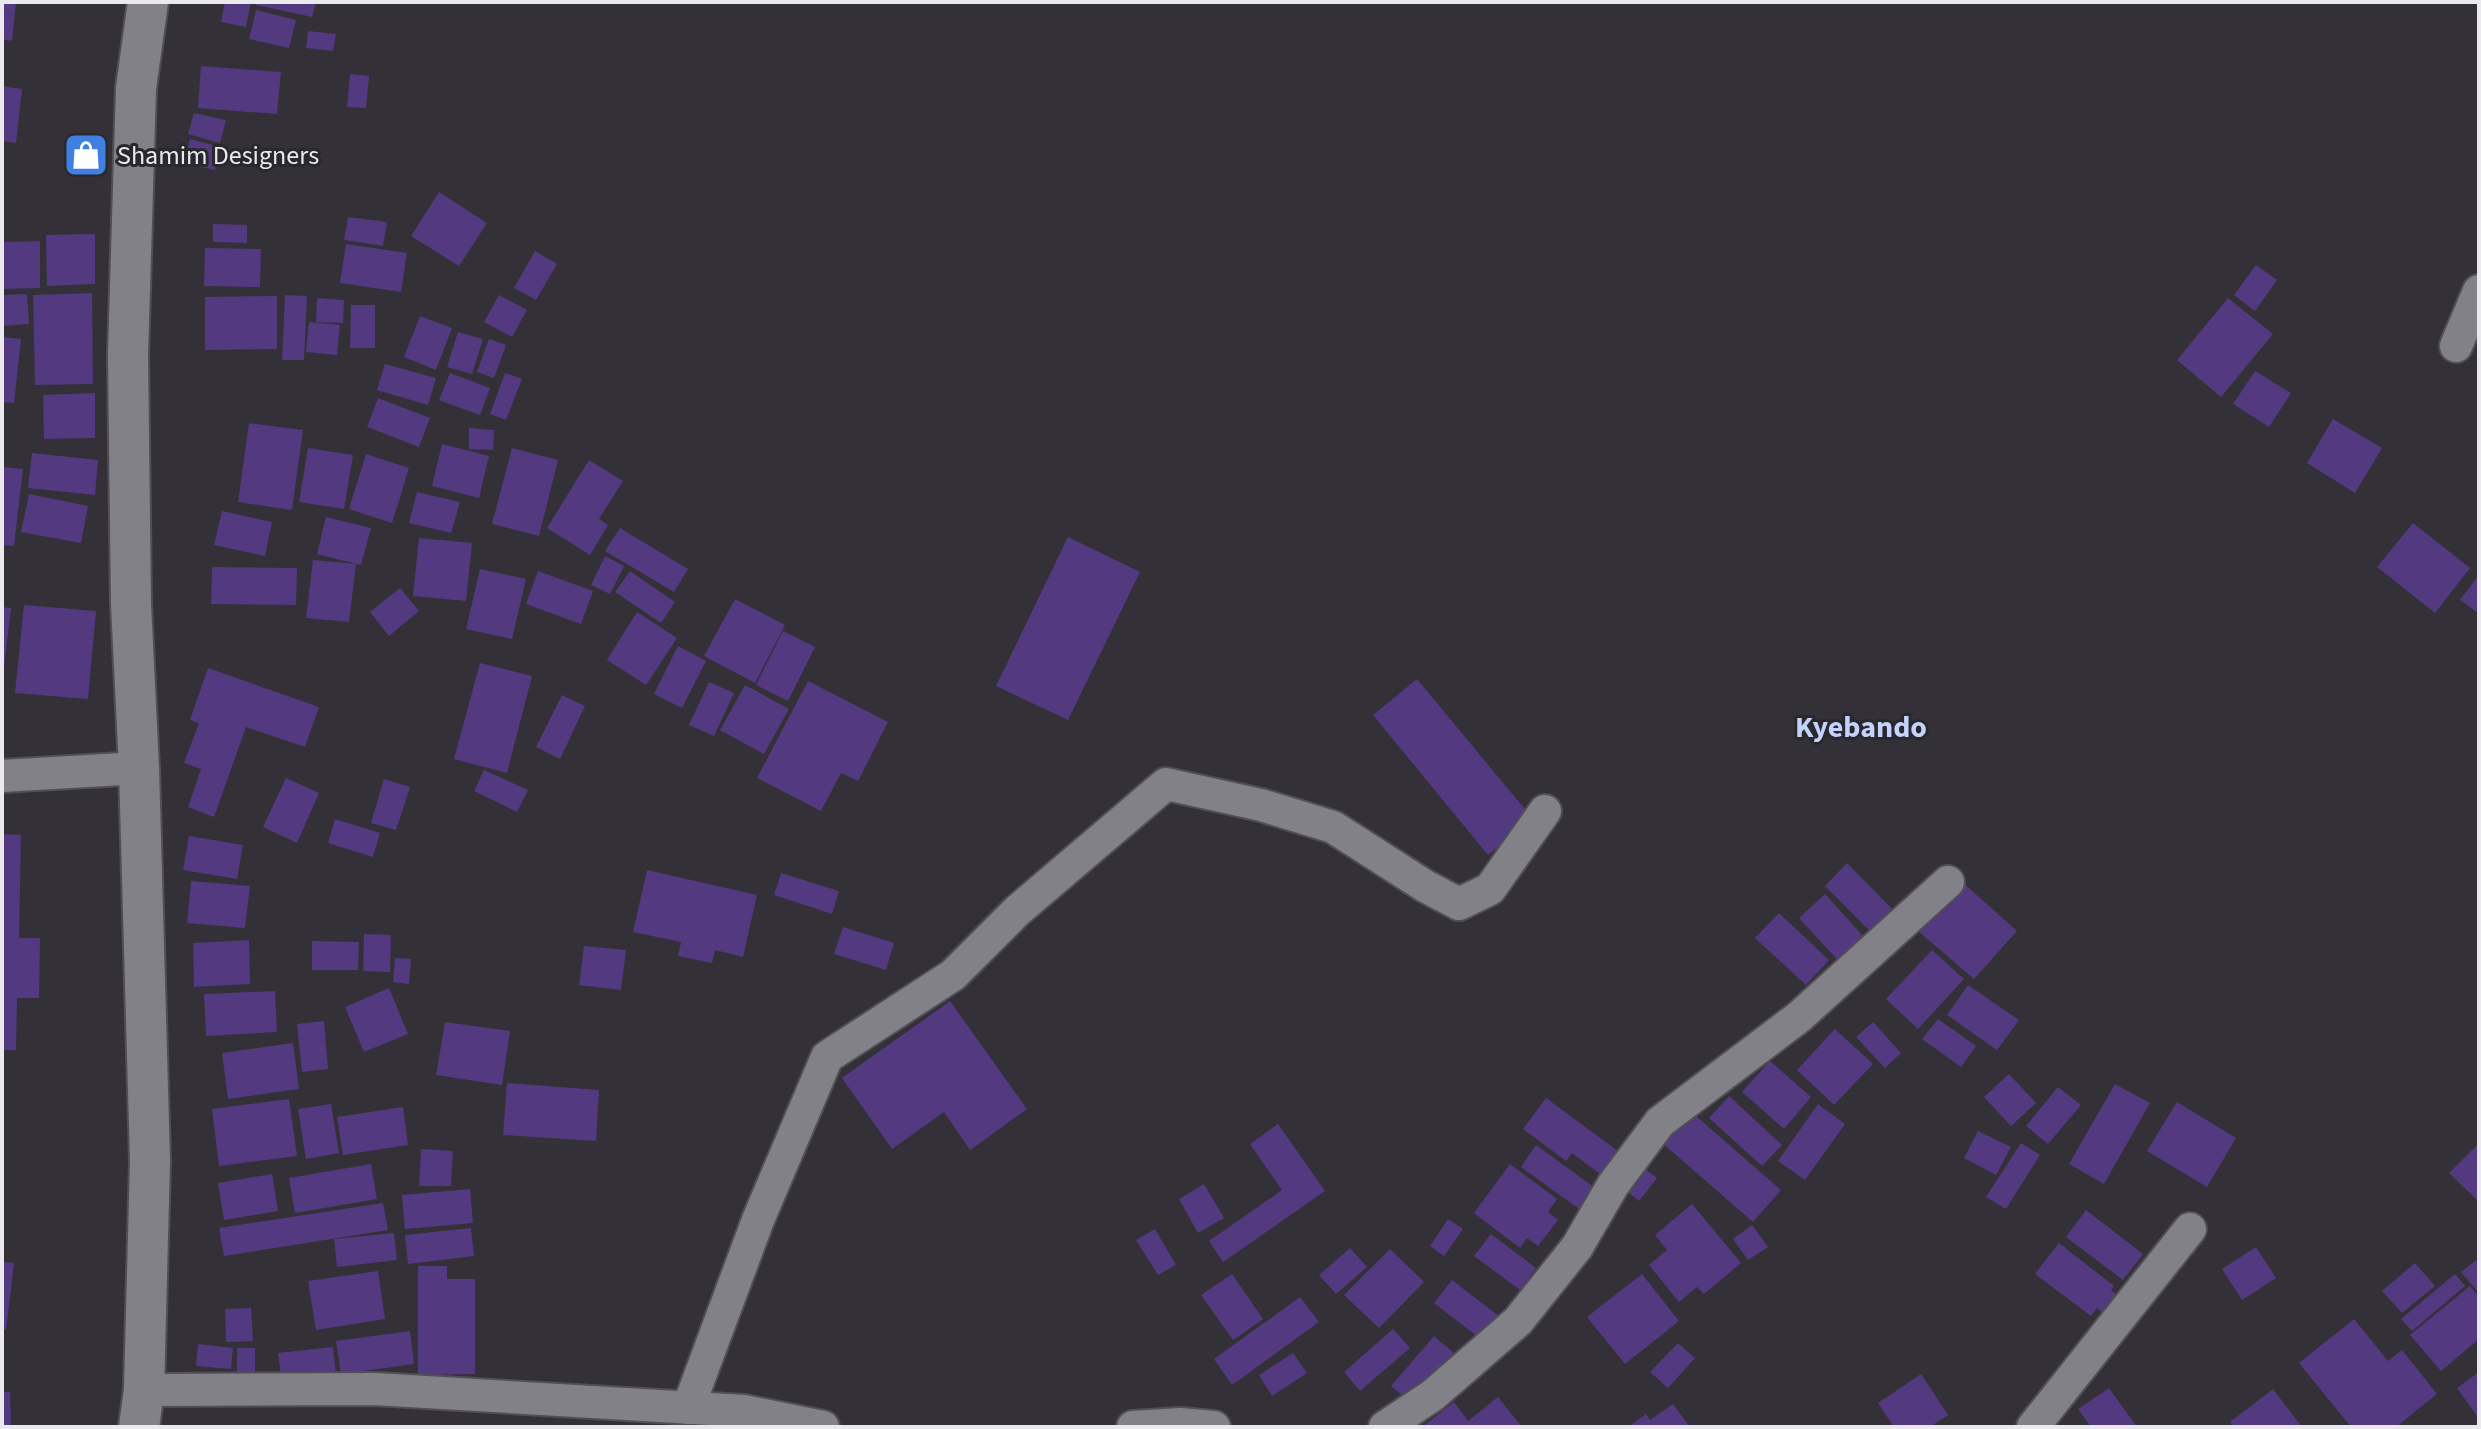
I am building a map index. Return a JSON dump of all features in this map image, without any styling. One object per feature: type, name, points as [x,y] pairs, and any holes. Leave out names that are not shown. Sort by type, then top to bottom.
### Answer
[{"type":"street","points":[[148,2],[136,88],[128,355],[131,604],[139,768],[150,1161],[142,1409],[375,1389],[744,1411],[823,1427]]},
{"type":"street","points":[[2456,346],[2479,291]]},
{"type":"street","points":[[2,776],[139,768]]},
{"type":"street","points":[[688,1408],[758,1220],[827,1057],[953,975],[1017,911],[1166,784],[1261,805],[1333,827],[1459,904],[1490,889],[1545,811]]},
{"type":"street","points":[[1385,1427],[1433,1395],[1518,1321],[1577,1247],[1613,1185],[1660,1122],[1799,1017],[1948,882]]},
{"type":"street","points":[[2033,1427],[2190,1229]]},
{"type":"street","points":[[1133,1427],[1180,1424],[1214,1427]]},
{"type":"building","points":[[2,2],[16,2],[12,41],[2,39]]},
{"type":"building","points":[[225,2],[251,2],[246,27],[221,22]]},
{"type":"building","points":[[256,2],[316,2],[312,17],[256,5]]},
{"type":"building","points":[[256,10],[296,20],[289,48],[249,39]]},
{"type":"building","points":[[308,31],[336,34],[333,51],[306,48]]},
{"type":"building","points":[[201,66],[281,72],[277,114],[198,108]]},
{"type":"building","points":[[350,74],[369,76],[366,108],[347,107]]},
{"type":"building","points":[[2,86],[22,89],[16,143],[2,141]]},
{"type":"building","points":[[194,113],[226,120],[220,143],[188,134]]},
{"type":"building","points":[[190,139],[220,147],[215,170],[184,163]]},
{"type":"building","points":[[439,192],[487,223],[459,266],[411,236]]},
{"type":"building","points":[[348,217],[387,222],[383,246],[344,240]]},
{"type":"building","points":[[213,224],[247,225],[247,243],[213,242]]},
{"type":"building","points":[[95,234],[95,284],[47,286],[46,235]]},
{"type":"building","points":[[40,241],[40,288],[2,289],[2,242]]},
{"type":"building","points":[[346,244],[407,253],[401,292],[340,283]]},
{"type":"building","points":[[205,248],[261,249],[260,287],[204,286]]},
{"type":"building","points":[[535,251],[557,264],[536,300],[514,288]]},
{"type":"building","points":[[2256,265],[2277,280],[2255,311],[2234,295]]},
{"type":"building","points":[[92,293],[93,384],[35,385],[33,295]]},
{"type":"building","points":[[27,294],[29,324],[2,326],[2,295]]},
{"type":"building","points":[[285,295],[307,296],[304,360],[282,360]]},
{"type":"building","points":[[499,295],[527,310],[512,337],[484,322]]},
{"type":"building","points":[[277,296],[277,349],[205,350],[205,297]]},
{"type":"building","points":[[317,298],[344,300],[343,323],[316,322]]},
{"type":"building","points":[[2228,298],[2273,334],[2221,397],[2177,360]]},
{"type":"building","points":[[351,305],[375,305],[375,348],[350,348]]},
{"type":"building","points":[[420,316],[452,328],[436,370],[404,357]]},
{"type":"building","points":[[309,322],[340,325],[337,355],[306,352]]},
{"type":"building","points":[[458,332],[483,339],[472,374],[447,367]]},
{"type":"building","points":[[2,337],[21,339],[14,403],[2,402]]},
{"type":"building","points":[[489,339],[506,345],[494,378],[477,372]]},
{"type":"building","points":[[385,364],[436,378],[428,405],[377,390]]},
{"type":"building","points":[[2255,371],[2291,393],[2269,427],[2233,404]]},
{"type":"building","points":[[450,373],[490,388],[480,415],[439,400]]},
{"type":"building","points":[[505,373],[522,379],[506,420],[490,414]]},
{"type":"building","points":[[95,393],[95,438],[44,439],[43,395]]},
{"type":"building","points":[[378,398],[430,418],[419,447],[367,427]]},
{"type":"building","points":[[2333,419],[2382,448],[2355,493],[2307,463]]},
{"type":"building","points":[[249,423],[303,430],[292,510],[238,502]]},
{"type":"building","points":[[469,428],[494,430],[493,450],[469,449]]},
{"type":"building","points":[[442,444],[489,456],[479,498],[432,486]]},
{"type":"building","points":[[308,448],[353,455],[344,509],[299,502]]},
{"type":"building","points":[[512,448],[558,460],[539,536],[492,524]]},
{"type":"building","points":[[32,453],[98,460],[95,495],[28,488]]},
{"type":"building","points":[[366,454],[409,468],[392,523],[349,509]]},
{"type":"building","points":[[589,460],[623,481],[599,519],[608,525],[590,555],[547,528]]},
{"type":"building","points":[[2,467],[23,469],[14,546],[2,545]]},
{"type":"building","points":[[417,492],[460,502],[451,533],[409,523]]},
{"type":"building","points":[[29,494],[88,506],[81,543],[21,532]]},
{"type":"building","points":[[222,511],[272,522],[265,556],[214,545]]},
{"type":"building","points":[[326,517],[371,528],[361,565],[317,554]]},
{"type":"building","points":[[2413,523],[2470,568],[2435,613],[2377,567]]},
{"type":"building","points":[[620,528],[688,569],[674,592],[605,551]]},
{"type":"building","points":[[1068,537],[1140,572],[1068,720],[996,686]]},
{"type":"building","points":[[419,538],[472,543],[466,601],[413,596]]},
{"type":"building","points":[[605,556],[624,566],[610,594],[591,585]]},
{"type":"building","points":[[313,560],[356,564],[349,622],[306,618]]},
{"type":"building","points":[[212,567],[297,568],[296,605],[211,604]]},
{"type":"building","points":[[480,569],[526,579],[512,639],[466,629]]},
{"type":"building","points":[[538,571],[593,591],[581,624],[526,604]]},
{"type":"building","points":[[630,571],[675,602],[661,623],[615,592]]},
{"type":"building","points":[[2479,575],[2479,614],[2460,600]]},
{"type":"building","points":[[400,588],[419,611],[389,636],[370,612]]},
{"type":"building","points":[[735,599],[785,625],[755,683],[704,656]]},
{"type":"building","points":[[24,605],[96,611],[88,699],[15,693]]},
{"type":"building","points":[[2,607],[11,608],[4,667],[2,666]]},
{"type":"building","points":[[637,612],[677,638],[646,685],[607,660]]},
{"type":"building","points":[[783,631],[815,647],[788,701],[756,685]]},
{"type":"building","points":[[678,646],[706,661],[682,708],[654,694]]},
{"type":"building","points":[[480,663],[532,676],[507,773],[454,759]]},
{"type":"building","points":[[208,668],[319,707],[305,747],[246,727],[214,817],[188,807],[201,769],[184,763],[199,723],[190,720]]},
{"type":"building","points":[[1417,679],[1533,819],[1488,855],[1373,715]]},
{"type":"building","points":[[808,681],[888,722],[858,781],[841,773],[821,811],[757,778]]},
{"type":"building","points":[[709,682],[734,693],[714,736],[689,725]]},
{"type":"building","points":[[745,685],[789,709],[764,754],[720,730]]},
{"type":"building","points":[[562,695],[585,706],[560,759],[536,747]]},
{"type":"building","points":[[484,770],[528,790],[517,812],[474,791]]},
{"type":"building","points":[[286,778],[319,793],[297,843],[263,827]]},
{"type":"building","points":[[384,779],[410,787],[396,830],[371,823]]},
{"type":"building","points":[[335,819],[380,833],[373,857],[328,843]]},
{"type":"building","points":[[2,834],[21,835],[19,938],[40,938],[39,998],[17,998],[16,1050],[2,1050]]},
{"type":"building","points":[[189,836],[243,845],[237,879],[183,870]]},
{"type":"building","points":[[1847,863],[1899,916],[1877,938],[1825,886]]},
{"type":"building","points":[[647,870],[757,895],[743,957],[715,950],[712,963],[678,956],[681,942],[633,932]]},
{"type":"building","points":[[781,873],[839,891],[832,914],[774,895]]},
{"type":"building","points":[[191,881],[250,886],[245,928],[187,923]]},
{"type":"building","points":[[1961,881],[2017,931],[1974,979],[1917,930]]},
{"type":"building","points":[[1825,894],[1871,945],[1846,969],[1799,918]]},
{"type":"building","points":[[1779,913],[1829,960],[1806,985],[1755,938]]},
{"type":"building","points":[[843,927],[894,943],[886,970],[834,954]]},
{"type":"building","points":[[364,934],[391,935],[390,972],[363,971]]},
{"type":"building","points":[[249,940],[250,984],[194,987],[193,943]]},
{"type":"building","points":[[312,941],[359,942],[358,970],[312,970]]},
{"type":"building","points":[[584,946],[626,950],[621,990],[579,985]]},
{"type":"building","points":[[1932,950],[1964,979],[1918,1029],[1886,999]]},
{"type":"building","points":[[395,958],[411,959],[409,984],[393,982]]},
{"type":"building","points":[[1968,985],[2019,1020],[1997,1050],[1947,1015]]},
{"type":"building","points":[[389,988],[408,1034],[364,1052],[345,1007]]},
{"type":"building","points":[[275,991],[277,1032],[206,1036],[204,994]]},
{"type":"building","points":[[950,1001],[1027,1109],[970,1150],[944,1112],[892,1149],[842,1078]]},
{"type":"building","points":[[1938,1019],[1976,1046],[1961,1067],[1922,1039]]},
{"type":"building","points":[[324,1021],[328,1069],[302,1072],[297,1024]]},
{"type":"building","points":[[445,1022],[510,1031],[502,1085],[436,1075]]},
{"type":"building","points":[[1873,1022],[1901,1053],[1885,1068],[1856,1037]]},
{"type":"building","points":[[1835,1029],[1873,1064],[1834,1105],[1797,1070]]},
{"type":"building","points":[[293,1043],[299,1089],[228,1099],[222,1053]]},
{"type":"building","points":[[1770,1061],[1811,1097],[1784,1129],[1742,1092]]},
{"type":"building","points":[[2009,1074],[2036,1103],[2011,1126],[1984,1097]]},
{"type":"building","points":[[507,1083],[599,1090],[596,1141],[503,1135]]},
{"type":"building","points":[[2115,1084],[2150,1103],[2104,1184],[2069,1164]]},
{"type":"building","points":[[2058,1087],[2081,1105],[2048,1144],[2026,1126]]},
{"type":"building","points":[[1729,1096],[1782,1145],[1762,1166],[1709,1118]]},
{"type":"building","points":[[1546,1098],[1618,1151],[1600,1174],[1572,1153],[1566,1161],[1523,1129]]},
{"type":"building","points":[[289,1099],[297,1156],[219,1166],[212,1109]]},
{"type":"building","points":[[2177,1102],[2236,1138],[2207,1187],[2147,1151]]},
{"type":"building","points":[[331,1104],[339,1153],[306,1159],[298,1109]]},
{"type":"building","points":[[1818,1104],[1845,1124],[1805,1180],[1778,1161]]},
{"type":"building","points":[[403,1107],[408,1145],[343,1155],[337,1117]]},
{"type":"building","points":[[1688,1109],[1781,1190],[1753,1222],[1660,1141]]},
{"type":"building","points":[[1278,1124],[1325,1191],[1223,1262],[1209,1241],[1282,1190],[1250,1144]]},
{"type":"building","points":[[1978,1131],[2011,1147],[1996,1175],[1964,1158]]},
{"type":"building","points":[[2021,1143],[2040,1155],[2006,1209],[1986,1197]]},
{"type":"building","points":[[2479,1143],[2479,1202],[2449,1173]]},
{"type":"building","points":[[1536,1145],[1598,1190],[1582,1211],[1521,1167]]},
{"type":"building","points":[[421,1149],[453,1151],[451,1186],[419,1186]]},
{"type":"building","points":[[1636,1162],[1657,1178],[1639,1201],[1618,1184]]},
{"type":"building","points":[[371,1164],[377,1199],[295,1213],[289,1178]]},
{"type":"building","points":[[1510,1164],[1557,1199],[1548,1212],[1558,1220],[1538,1246],[1527,1238],[1520,1248],[1474,1213]]},
{"type":"building","points":[[272,1174],[278,1211],[224,1220],[218,1183]]},
{"type":"building","points":[[1204,1184],[1224,1218],[1198,1233],[1179,1199]]},
{"type":"building","points":[[470,1189],[473,1223],[405,1229],[402,1195]]},
{"type":"building","points":[[383,1203],[388,1230],[224,1256],[219,1228]]},
{"type":"building","points":[[1692,1204],[1741,1263],[1704,1294],[1697,1287],[1679,1302],[1649,1265],[1667,1250],[1655,1235]]},
{"type":"building","points":[[2086,1210],[2143,1254],[2123,1280],[2066,1237]]},
{"type":"building","points":[[1448,1219],[1463,1229],[1444,1256],[1430,1246]]},
{"type":"building","points":[[1752,1225],[1768,1247],[1748,1260],[1733,1239]]},
{"type":"building","points":[[471,1228],[474,1256],[408,1264],[405,1235]]},
{"type":"building","points":[[1155,1229],[1176,1265],[1158,1275],[1136,1240]]},
{"type":"building","points":[[394,1233],[397,1260],[337,1267],[334,1239]]},
{"type":"building","points":[[1491,1234],[1536,1268],[1520,1290],[1474,1256]]},
{"type":"building","points":[[2059,1243],[2114,1286],[2111,1290],[2119,1297],[2105,1315],[2097,1308],[2091,1316],[2035,1274]]},
{"type":"building","points":[[2256,1247],[2276,1278],[2242,1300],[2222,1269]]},
{"type":"building","points":[[1350,1248],[1367,1267],[1336,1294],[1319,1275]]},
{"type":"building","points":[[1390,1249],[1424,1282],[1379,1328],[1344,1295]]},
{"type":"building","points":[[2476,1260],[2479,1263],[2479,1293],[2461,1272]]},
{"type":"building","points":[[2,1262],[14,1263],[6,1330],[2,1329]]},
{"type":"building","points":[[2415,1263],[2435,1286],[2402,1313],[2382,1291]]},
{"type":"building","points":[[418,1266],[447,1266],[447,1279],[475,1279],[475,1374],[418,1375]]},
{"type":"building","points":[[378,1271],[385,1319],[316,1330],[308,1281]]},
{"type":"building","points":[[1232,1274],[1263,1319],[1233,1340],[1201,1295]]},
{"type":"building","points":[[1642,1274],[1679,1321],[1625,1364],[1587,1317]]},
{"type":"building","points":[[2455,1274],[2465,1286],[2412,1331],[2401,1319]]},
{"type":"building","points":[[1452,1280],[1500,1317],[1482,1340],[1434,1303]]},
{"type":"building","points":[[2470,1286],[2479,1297],[2479,1339],[2441,1371],[2410,1335]]},
{"type":"building","points":[[1300,1297],[1319,1322],[1232,1385],[1214,1359]]},
{"type":"building","points":[[251,1308],[253,1341],[226,1342],[225,1309]]},
{"type":"building","points":[[2354,1319],[2388,1361],[2402,1350],[2437,1394],[2396,1427],[2351,1427],[2299,1363]]},
{"type":"building","points":[[1393,1329],[1410,1348],[1360,1391],[1344,1372]]},
{"type":"building","points":[[410,1331],[414,1364],[341,1374],[336,1341]]},
{"type":"building","points":[[1434,1336],[1454,1353],[1411,1403],[1391,1386]]},
{"type":"building","points":[[1678,1343],[1695,1358],[1668,1388],[1650,1372]]},
{"type":"building","points":[[198,1344],[233,1348],[231,1369],[196,1366]]},
{"type":"building","points":[[333,1347],[336,1376],[282,1383],[278,1353]]},
{"type":"building","points":[[237,1348],[255,1348],[255,1379],[237,1379]]},
{"type":"building","points":[[1293,1353],[1307,1373],[1272,1396],[1259,1375]]},
{"type":"building","points":[[2479,1372],[2479,1419],[2457,1388]]},
{"type":"building","points":[[1921,1374],[1948,1415],[1930,1427],[1894,1427],[1878,1403]]},
{"type":"building","points":[[2109,1388],[2137,1427],[2091,1427],[2078,1409]]},
{"type":"building","points":[[2273,1389],[2302,1427],[2234,1427],[2230,1422]]},
{"type":"building","points":[[2,1392],[10,1392],[11,1427],[2,1427]]},
{"type":"building","points":[[1498,1397],[1522,1427],[1422,1427],[1454,1402],[1468,1421]]},
{"type":"building","points":[[1673,1404],[1690,1427],[1628,1427],[1646,1414],[1650,1420]]},
{"type":"place","name":"Shamim Designers","points":[[86,155]]},
{"type":"district","name":"Kyebando","points":[[1861,727]]}]
